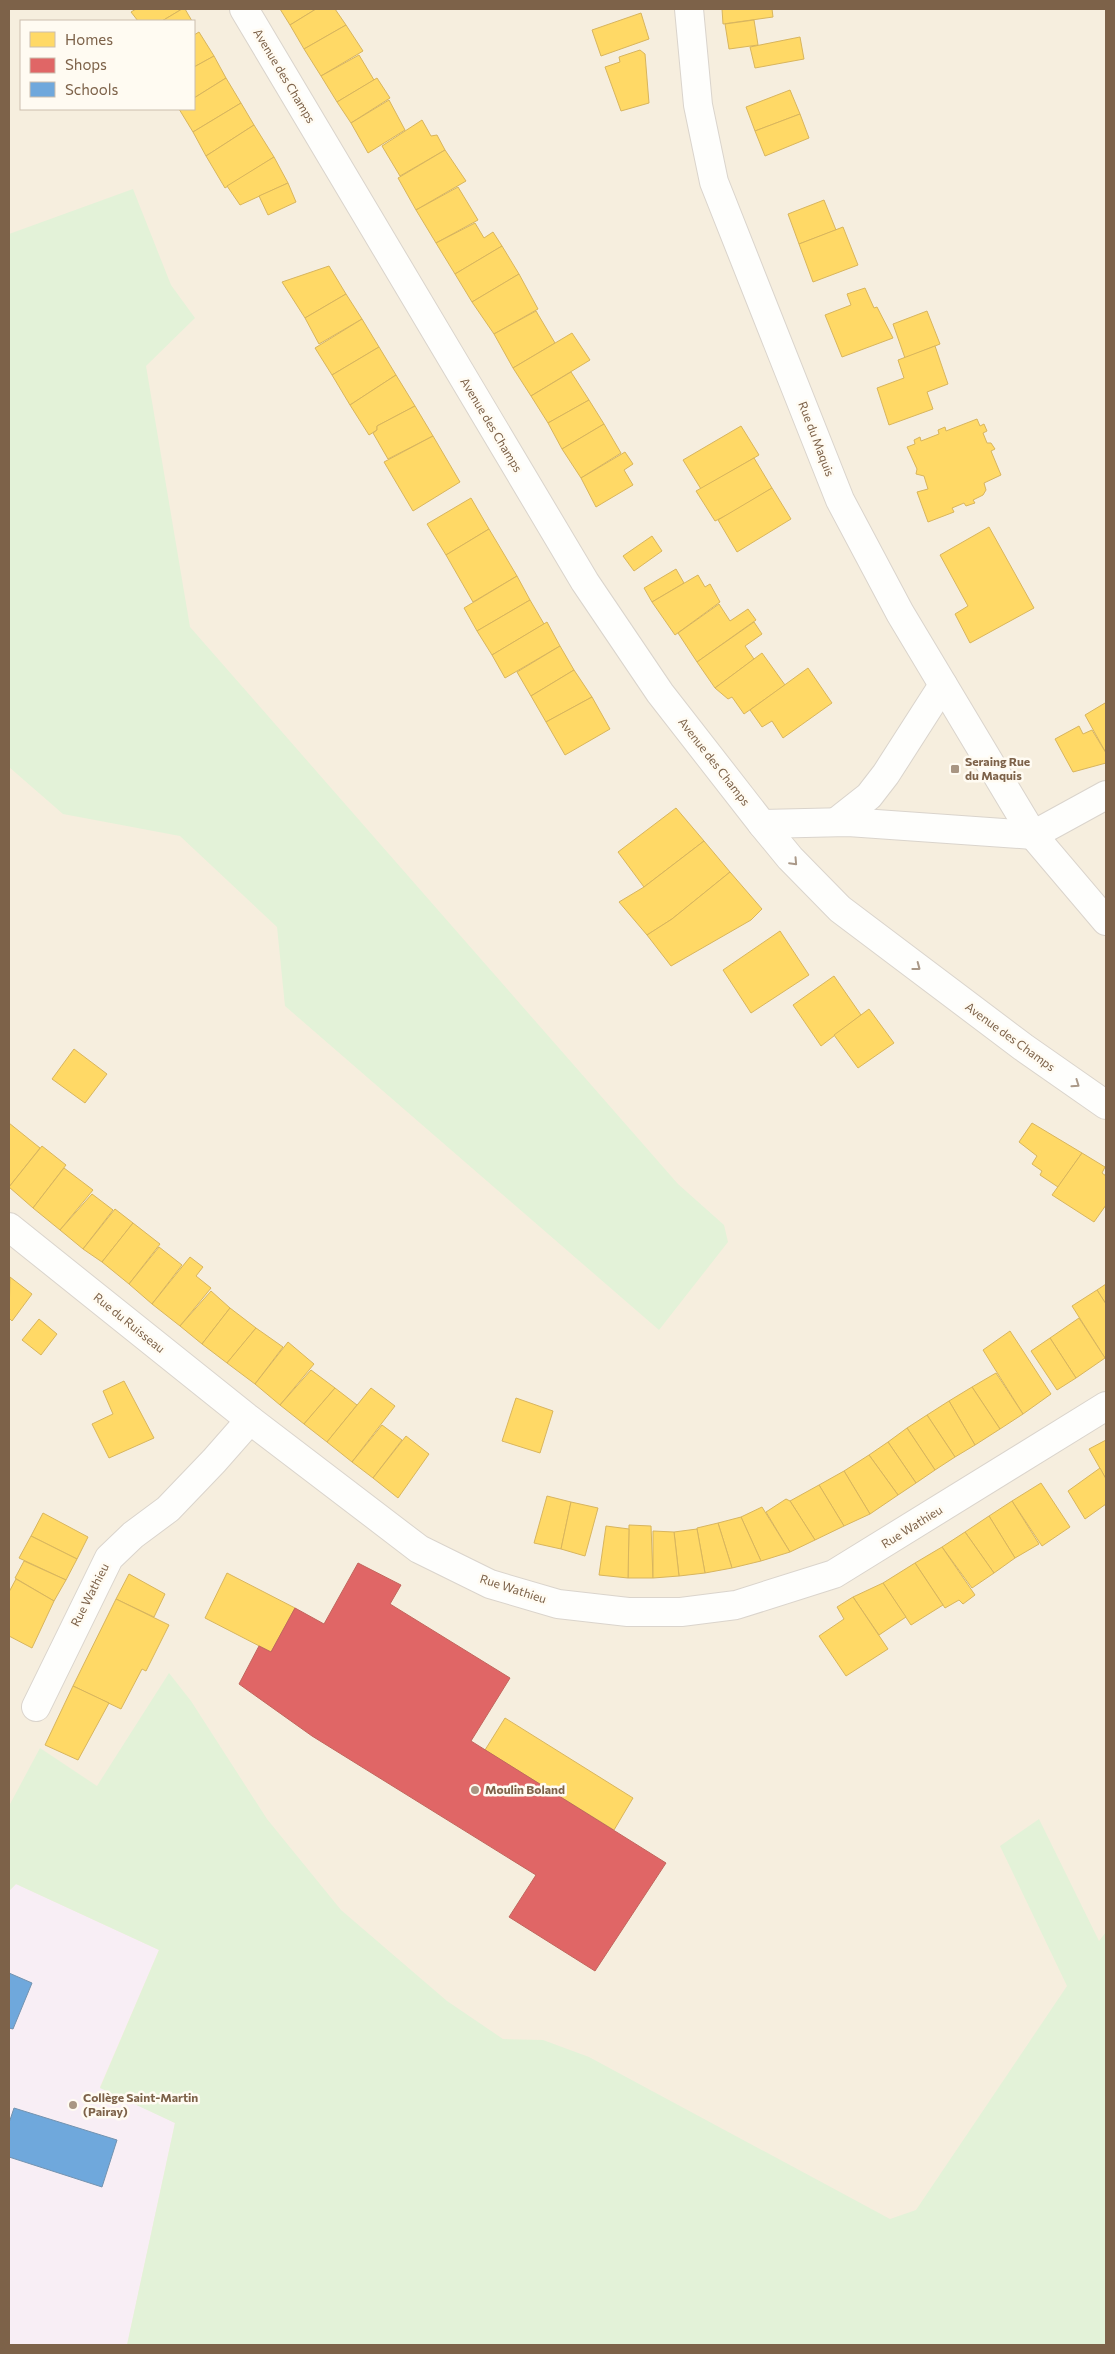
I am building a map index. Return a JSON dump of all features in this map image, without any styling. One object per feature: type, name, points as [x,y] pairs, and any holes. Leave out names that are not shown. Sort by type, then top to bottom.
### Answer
[{"type":"street","name":"Avenue des Champs","points":[[244,9],[585,582],[660,693],[762,824],[790,858],[840,909],[1023,1047],[1106,1105]]},
{"type":"street","name":"Rue du Maquis","points":[[689,9],[698,105],[714,182],[840,500],[900,613],[1032,835],[1106,921]]},
{"type":"street","points":[[836,822],[869,796],[886,774],[943,685]]},
{"type":"street","points":[[762,824],[836,822],[1032,835],[1106,795]]},
{"type":"street","name":"Rue du Ruisseau","points":[[9,1227],[250,1420]]},
{"type":"street","name":"Rue Wathieu","points":[[36,1707],[109,1558],[133,1535],[168,1509],[250,1420],[419,1549],[490,1584],[558,1604],[628,1612],[681,1612],[736,1605],[834,1574],[1106,1406]]},
{"type":"shaded area","points":[[9,9],[1106,9],[1106,2345],[9,2345]]},
{"type":"shaded area","name":"Collège Saint-Martin (Pairay)","points":[[16,1884],[159,1950],[100,2087],[175,2123],[127,2345],[9,2345],[9,1891]]},
{"type":"green space","points":[[133,189],[171,285],[195,318],[146,366],[190,627],[678,1184],[724,1225],[728,1242],[659,1330],[285,1006],[277,927],[180,836],[63,814],[9,767],[9,234]]},
{"type":"green space","points":[[169,1673],[191,1701],[267,1819],[341,1910],[447,2001],[503,2039],[543,2040],[589,2057],[890,2219],[916,2210],[1067,1986],[1000,1846],[1039,1819],[1099,1941],[1106,1932],[1106,2345],[127,2345],[175,2123],[100,2088],[159,1950],[16,1884],[9,1891],[9,1806],[40,1748],[97,1786]]},
{"type":"building: Homes","points":[[136,9],[182,9],[164,20],[137,20],[131,12]]},
{"type":"building: Homes","points":[[185,9],[191,20],[164,20]]},
{"type":"building: Homes","points":[[280,9],[316,9],[290,25]]},
{"type":"building: Homes","points":[[316,9],[335,9],[346,25],[304,49],[290,25]]},
{"type":"building: Homes","points":[[722,9],[772,9],[773,17],[723,24]]},
{"type":"building: Homes","points":[[641,13],[649,39],[601,56],[592,30]]},
{"type":"building: Homes","points":[[754,20],[758,45],[729,49],[725,24]]},
{"type":"building: Homes","points":[[346,25],[363,51],[321,76],[304,49]]},
{"type":"building: Homes","points":[[199,32],[214,56],[195,66],[195,34]]},
{"type":"building: Homes","points":[[800,37],[804,59],[755,68],[750,47]]},
{"type":"building: Homes","points":[[640,50],[645,54],[649,103],[621,111],[605,67],[620,62],[619,57]]},
{"type":"building: Homes","points":[[359,55],[374,80],[337,102],[321,76]]},
{"type":"building: Homes","points":[[214,56],[226,78],[195,97],[195,66]]},
{"type":"building: Homes","points":[[226,78],[241,103],[193,132],[180,110],[195,110],[195,97]]},
{"type":"building: Homes","points":[[377,78],[390,98],[351,123],[337,102]]},
{"type":"building: Homes","points":[[790,90],[800,114],[755,131],[746,107]]},
{"type":"building: Homes","points":[[389,100],[405,130],[368,153],[351,123]]},
{"type":"building: Homes","points":[[241,103],[254,125],[206,156],[193,132]]},
{"type":"building: Homes","points":[[800,114],[809,138],[765,156],[755,131]]},
{"type":"building: Homes","points":[[422,120],[431,136],[437,135],[445,150],[400,176],[382,146]]},
{"type":"building: Homes","points":[[254,125],[274,157],[225,188],[206,156]]},
{"type":"building: Homes","points":[[445,150],[466,181],[416,210],[398,178]]},
{"type":"building: Homes","points":[[274,157],[288,183],[240,205],[227,186]]},
{"type":"building: Homes","points":[[288,183],[296,202],[268,215],[259,196]]},
{"type":"building: Homes","points":[[458,187],[478,220],[436,243],[416,210]]},
{"type":"building: Homes","points":[[824,200],[836,230],[799,244],[788,214]]},
{"type":"building: Homes","points":[[475,223],[484,238],[493,232],[502,246],[455,274],[436,243]]},
{"type":"building: Homes","points":[[843,227],[858,265],[813,282],[799,244]]},
{"type":"building: Homes","points":[[502,246],[519,274],[472,302],[455,274]]},
{"type":"building: Homes","points":[[329,266],[346,294],[305,318],[282,282]]},
{"type":"building: Homes","points":[[519,274],[538,309],[494,334],[472,302]]},
{"type":"building: Homes","points":[[865,288],[874,308],[877,307],[893,338],[842,357],[825,315],[851,305],[847,294]]},
{"type":"building: Homes","points":[[346,294],[362,319],[319,344],[305,318]]},
{"type":"building: Homes","points":[[536,311],[555,343],[513,368],[494,334]]},
{"type":"building: Homes","points":[[927,311],[940,344],[905,358],[893,324]]},
{"type":"building: Homes","points":[[362,319],[379,347],[332,375],[315,348]]},
{"type":"building: Homes","points":[[572,333],[590,360],[531,396],[513,368]]},
{"type":"building: Homes","points":[[935,346],[948,384],[927,392],[933,409],[889,425],[877,388],[904,378],[898,360]]},
{"type":"building: Homes","points":[[379,347],[396,375],[350,405],[332,375]]},
{"type":"building: Homes","points":[[571,372],[589,400],[548,423],[531,396]]},
{"type":"building: Homes","points":[[396,375],[415,406],[377,426],[377,430],[369,435],[350,405]]},
{"type":"building: Homes","points":[[589,400],[604,424],[562,449],[548,423]]},
{"type":"building: Homes","points":[[415,406],[433,436],[388,459],[373,433],[377,430],[377,426]]},
{"type":"building: Homes","points":[[977,419],[980,426],[984,424],[987,431],[983,433],[987,443],[991,443],[995,449],[991,451],[1001,475],[984,483],[986,490],[983,495],[973,500],[975,503],[966,506],[964,503],[952,508],[954,512],[928,522],[917,492],[928,489],[924,476],[916,474],[917,469],[907,447],[915,444],[914,440],[920,437],[921,441],[939,434],[938,430],[945,427],[946,431]]},
{"type":"building: Homes","points":[[604,424],[621,453],[581,478],[562,449]]},
{"type":"building: Homes","points":[[741,426],[759,455],[701,489],[683,460]]},
{"type":"building: Homes","points":[[433,436],[460,482],[413,511],[384,462]]},
{"type":"building: Homes","points":[[625,452],[633,464],[624,470],[633,485],[596,507],[581,478]]},
{"type":"building: Homes","points":[[754,458],[772,488],[715,521],[696,491]]},
{"type":"building: Homes","points":[[772,488],[791,519],[737,552],[718,520]]},
{"type":"building: Homes","points":[[471,498],[489,529],[446,555],[427,524]]},
{"type":"building: Homes","points":[[989,527],[1034,608],[970,643],[955,614],[968,606],[940,555]]},
{"type":"building: Homes","points":[[489,529],[517,576],[473,602],[446,555]]},
{"type":"building: Homes","points":[[652,536],[662,551],[634,571],[623,556]]},
{"type":"building: Homes","points":[[676,569],[684,583],[652,602],[644,588]]},
{"type":"building: Homes","points":[[698,575],[705,587],[710,584],[720,602],[675,635],[652,602]]},
{"type":"building: Homes","points":[[517,576],[530,600],[477,631],[464,608]]},
{"type":"building: Homes","points":[[530,600],[544,624],[492,655],[477,631]]},
{"type":"building: Homes","points":[[719,604],[730,621],[748,609],[756,620],[697,662],[678,633]]},
{"type":"building: Homes","points":[[547,622],[560,646],[505,678],[492,655]]},
{"type":"building: Homes","points":[[754,622],[762,634],[745,646],[754,659],[715,688],[697,662]]},
{"type":"building: Homes","points":[[560,646],[574,670],[531,696],[517,672]]},
{"type":"building: Homes","points":[[762,653],[785,685],[744,714],[732,697],[728,699],[715,688]]},
{"type":"building: Homes","points":[[808,668],[832,703],[783,738],[772,721],[762,727],[750,710]]},
{"type":"building: Homes","points":[[574,670],[592,697],[546,722],[531,696]]},
{"type":"building: Homes","points":[[592,697],[610,729],[565,755],[546,722]]},
{"type":"building: Homes","points":[[1105,703],[1106,705],[1106,753],[1085,715]]},
{"type":"building: Homes","points":[[1079,726],[1083,734],[1092,730],[1106,753],[1106,763],[1073,772],[1055,739]]},
{"type":"building: Homes","points":[[676,808],[704,841],[644,887],[618,852]]},
{"type":"building: Homes","points":[[704,841],[730,872],[672,919],[647,935],[619,902],[644,887]]},
{"type":"building: Homes","points":[[730,872],[762,909],[751,920],[671,966],[647,935],[672,919]]},
{"type":"building: Homes","points":[[780,931],[809,975],[751,1013],[723,970]]},
{"type":"building: Homes","points":[[834,976],[861,1015],[821,1046],[793,1005]]},
{"type":"building: Homes","points":[[869,1009],[894,1043],[858,1068],[834,1035]]},
{"type":"building: Homes","points":[[74,1049],[107,1074],[85,1103],[52,1079]]},
{"type":"building: Homes","points":[[9,1123],[40,1148],[9,1187]]},
{"type":"building: Homes","points":[[1032,1123],[1082,1153],[1058,1187],[1040,1175],[1042,1171],[1032,1164],[1037,1156],[1019,1142]]},
{"type":"building: Homes","points":[[42,1146],[66,1165],[33,1208],[9,1187]]},
{"type":"building: Homes","points":[[1082,1153],[1105,1167],[1102,1173],[1106,1176],[1106,1205],[1094,1222],[1052,1195]]},
{"type":"building: Homes","points":[[64,1168],[93,1190],[60,1230],[33,1208]]},
{"type":"building: Homes","points":[[92,1194],[113,1210],[83,1249],[60,1230]]},
{"type":"building: Homes","points":[[115,1209],[133,1223],[102,1262],[83,1249]]},
{"type":"building: Homes","points":[[133,1223],[160,1244],[129,1284],[102,1262]]},
{"type":"building: Homes","points":[[159,1247],[182,1265],[152,1304],[129,1284]]},
{"type":"building: Homes","points":[[190,1257],[203,1267],[196,1276],[211,1288],[180,1326],[152,1304]]},
{"type":"building: Homes","points":[[10,1277],[32,1294],[12,1321],[9,1318]]},
{"type":"building: Homes","points":[[1106,1284],[1106,1304],[1097,1290]]},
{"type":"building: Homes","points":[[1097,1290],[1106,1304],[1105,1358],[1072,1306]]},
{"type":"building: Homes","points":[[211,1291],[230,1308],[202,1344],[180,1326]]},
{"type":"building: Homes","points":[[230,1308],[256,1328],[227,1363],[202,1344]]},
{"type":"building: Homes","points":[[1079,1318],[1105,1358],[1076,1378],[1050,1338]]},
{"type":"building: Homes","points":[[39,1319],[57,1334],[41,1355],[22,1340]]},
{"type":"building: Homes","points":[[256,1328],[283,1347],[255,1384],[227,1363]]},
{"type":"building: Homes","points":[[1010,1331],[1051,1394],[1023,1414],[983,1350]]},
{"type":"building: Homes","points":[[1050,1338],[1076,1378],[1057,1390],[1031,1351]]},
{"type":"building: Homes","points":[[288,1342],[314,1364],[280,1405],[255,1384]]},
{"type":"building: Homes","points":[[311,1370],[335,1388],[304,1424],[280,1405]]},
{"type":"building: Homes","points":[[996,1373],[1023,1414],[1000,1429],[972,1387]]},
{"type":"building: Homes","points":[[124,1381],[154,1438],[109,1458],[92,1424],[113,1414],[103,1391]]},
{"type":"building: Homes","points":[[972,1387],[1000,1429],[975,1445],[949,1401]]},
{"type":"building: Homes","points":[[335,1388],[357,1405],[327,1442],[304,1424]]},
{"type":"building: Homes","points":[[371,1388],[395,1406],[352,1462],[327,1442]]},
{"type":"building: Homes","points":[[516,1398],[553,1411],[540,1453],[502,1441]]},
{"type":"building: Homes","points":[[949,1401],[975,1445],[955,1457],[927,1415]]},
{"type":"building: Homes","points":[[927,1415],[955,1457],[935,1470],[907,1428]]},
{"type":"building: Homes","points":[[382,1425],[402,1440],[373,1478],[352,1462]]},
{"type":"building: Homes","points":[[907,1428],[935,1470],[916,1483],[888,1442]]},
{"type":"building: Homes","points":[[406,1436],[429,1454],[398,1498],[373,1478]]},
{"type":"building: Homes","points":[[1106,1440],[1106,1479],[1089,1449]]},
{"type":"building: Homes","points":[[888,1442],[916,1483],[898,1495],[869,1455]]},
{"type":"building: Homes","points":[[869,1455],[898,1495],[870,1514],[844,1471]]},
{"type":"building: Homes","points":[[1100,1468],[1106,1479],[1106,1504],[1085,1519],[1068,1491]]},
{"type":"building: Homes","points":[[844,1471],[870,1514],[844,1526],[819,1485]]},
{"type":"building: Homes","points":[[1041,1483],[1070,1527],[1042,1546],[1012,1501]]},
{"type":"building: Homes","points":[[819,1485],[844,1526],[815,1540],[790,1501]]},
{"type":"building: Homes","points":[[547,1496],[571,1502],[561,1549],[534,1543]]},
{"type":"building: Homes","points":[[786,1499],[790,1501],[815,1540],[790,1552],[766,1512]]},
{"type":"building: Homes","points":[[1012,1501],[1039,1544],[1015,1558],[989,1516]]},
{"type":"building: Homes","points":[[571,1502],[598,1508],[585,1556],[561,1549]]},
{"type":"building: Homes","points":[[762,1507],[790,1552],[761,1561],[741,1517]]},
{"type":"building: Homes","points":[[43,1513],[88,1537],[77,1559],[31,1536]]},
{"type":"building: Homes","points":[[989,1516],[1015,1558],[994,1573],[965,1532]]},
{"type":"building: Homes","points":[[741,1517],[761,1561],[732,1568],[718,1523]]},
{"type":"building: Homes","points":[[718,1523],[732,1568],[705,1573],[697,1528]]},
{"type":"building: Homes","points":[[629,1525],[651,1526],[653,1578],[628,1578]]},
{"type":"building: Homes","points":[[606,1526],[629,1529],[628,1578],[599,1575]]},
{"type":"building: Homes","points":[[697,1529],[705,1573],[679,1576],[674,1532]]},
{"type":"building: Homes","points":[[653,1531],[674,1532],[679,1576],[653,1578]]},
{"type":"building: Homes","points":[[965,1532],[994,1573],[972,1588],[942,1547]]},
{"type":"building: Homes","points":[[31,1536],[77,1559],[66,1580],[19,1558]]},
{"type":"building: Homes","points":[[942,1547],[975,1595],[963,1604],[959,1600],[945,1608],[915,1563]]},
{"type":"building: Homes","points":[[24,1561],[66,1580],[54,1601],[15,1578]]},
{"type":"building: Homes","points":[[915,1563],[943,1605],[911,1625],[883,1583]]},
{"type":"building: Homes","points":[[227,1573],[295,1608],[271,1652],[205,1618]]},
{"type":"building: Homes","points":[[129,1574],[165,1594],[154,1617],[116,1599]]},
{"type":"building: Homes","points":[[16,1579],[54,1601],[32,1648],[9,1636],[9,1592]]},
{"type":"building: Homes","points":[[883,1583],[906,1617],[879,1635],[853,1597]]},
{"type":"building: Homes","points":[[853,1597],[888,1649],[846,1676],[819,1636],[844,1619],[837,1607]]},
{"type":"building: Homes","points":[[116,1599],[169,1625],[146,1671],[142,1669],[121,1709],[73,1686]]},
{"type":"building: Homes","points":[[73,1686],[109,1703],[78,1760],[45,1745]]},
{"type":"building: Homes","points":[[505,1718],[633,1798],[614,1830],[485,1750]]},
{"type":"building: Shops","name":"Moulin Boland","points":[[358,1563],[401,1585],[390,1604],[510,1678],[471,1741],[666,1863],[595,1971],[509,1917],[536,1875],[312,1736],[239,1684],[259,1646],[271,1652],[295,1608],[324,1624]]},
{"type":"building: Schools","points":[[9,1973],[32,1983],[13,2029],[9,2028]]},
{"type":"building: Schools","points":[[14,2108],[117,2140],[102,2187],[9,2157],[9,2123]]},
{"type":"place","name":"Seraing Rue du Maquis","points":[[955,769]]},
{"type":"place","name":"Moulin Boland","points":[[475,1790]]},
{"type":"place","name":"Collège Saint-Martin (Pairay)","points":[[73,2105]]}]
